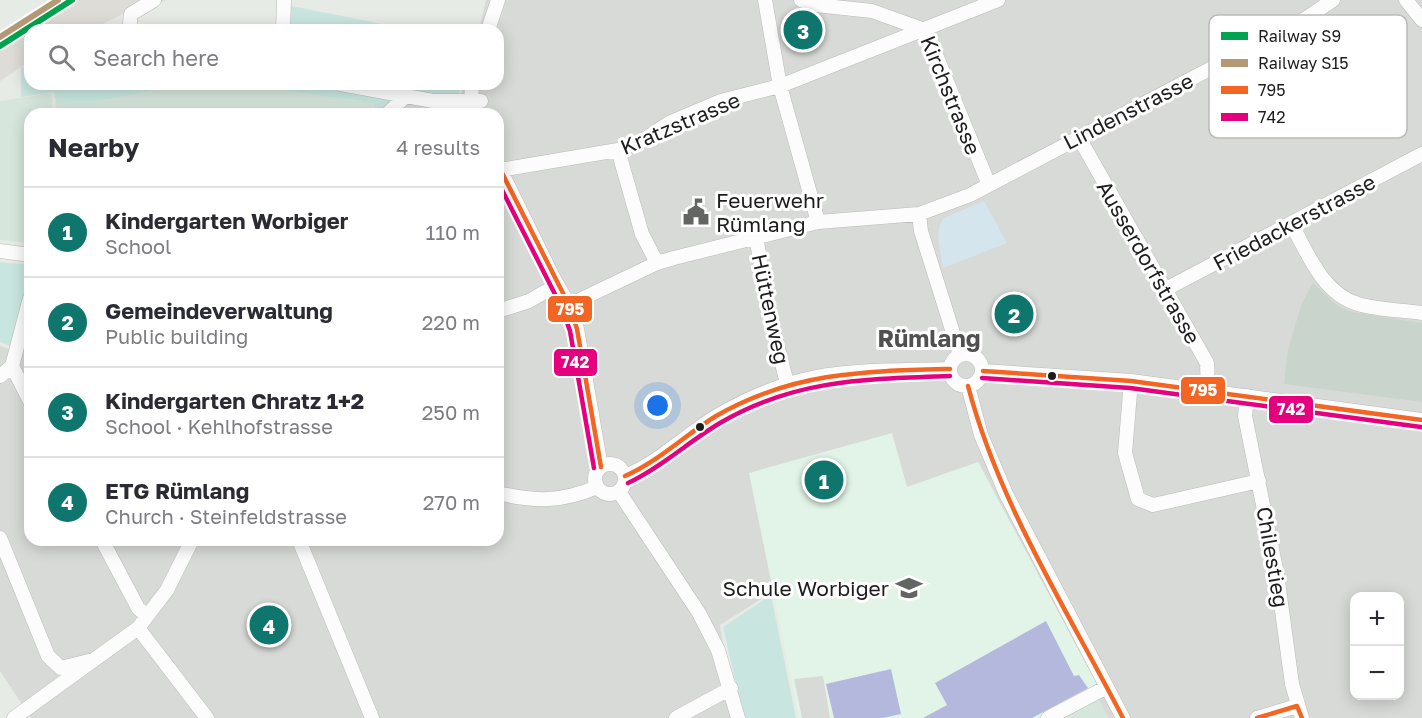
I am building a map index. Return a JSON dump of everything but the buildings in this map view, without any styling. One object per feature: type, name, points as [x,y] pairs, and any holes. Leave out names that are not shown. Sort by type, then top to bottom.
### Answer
[{"type":"street","points":[[130,24],[131,14],[154,0]]},
{"type":"street","points":[[283,24],[284,0]]},
{"type":"street","points":[[490,24],[498,0]]},
{"type":"street","points":[[765,0],[780,86],[818,222]]},
{"type":"street","points":[[801,0],[816,5],[872,11],[922,29]]},
{"type":"street","name":"Kirchstrasse","points":[[989,185],[932,45],[922,29],[974,3],[998,0]]},
{"type":"street","name":"Lindenstrasse","points":[[1311,15],[1333,0]]},
{"type":"street","points":[[1406,0],[1422,20]]},
{"type":"street","name":"Kratzstrasse","points":[[504,166],[618,150],[642,141],[669,123],[721,101],[780,86],[922,29]]},
{"type":"street","name":"Lindenstrasse","points":[[569,305],[657,263],[756,236],[818,222],[919,214],[989,185],[1209,68]]},
{"type":"street","points":[[374,90],[475,106],[473,90]]},
{"type":"street","points":[[393,108],[406,96]]},
{"type":"street","name":"Ausserdorfstrasse","points":[[1078,136],[1207,363],[1208,391]]},
{"type":"street","points":[[618,150],[642,234],[657,263]]},
{"type":"street","name":"Friedackerstrasse","points":[[1166,289],[1292,225],[1422,154]]},
{"type":"street","points":[[504,177],[569,305],[577,329],[601,467]]},
{"type":"street","points":[[919,214],[921,231],[960,355]]},
{"type":"street","points":[[1292,225],[1323,279],[1342,297],[1358,304],[1422,313]]},
{"type":"street","name":"Hüttenweg","points":[[756,236],[770,318],[787,383]]},
{"type":"street","points":[[0,251],[24,254]]},
{"type":"street","points":[[504,309],[529,301],[557,285]]},
{"type":"street","points":[[0,376],[12,366],[24,321]]},
{"type":"street","points":[[960,355],[976,356],[982,370],[976,383],[968,386],[953,380],[950,369],[953,360],[960,355]]},
{"type":"street","points":[[12,366],[24,389]]},
{"type":"street","points":[[625,476],[650,465],[714,418],[745,400],[787,383],[869,369],[950,369]]},
{"type":"street","points":[[982,370],[1131,381],[1422,420]]},
{"type":"street","points":[[1131,381],[1125,453],[1138,499],[1153,505],[1259,481]]},
{"type":"street","points":[[968,386],[981,435],[1003,488],[1124,718]]},
{"type":"street","name":"Chilestieg","points":[[1247,396],[1245,416],[1277,574],[1299,712]]},
{"type":"street","points":[[616,465],[625,476],[625,484],[619,492],[607,495],[597,487],[595,475],[601,467],[616,465]]},
{"type":"street","points":[[504,494],[524,499],[566,499],[597,487]]},
{"type":"street","points":[[619,492],[699,613],[718,650],[738,718]]},
{"type":"street","points":[[0,538],[48,656],[54,664],[61,668],[93,660]]},
{"type":"street","points":[[105,546],[138,608],[147,616]]},
{"type":"street","points":[[14,718],[138,628],[167,590],[189,546]]},
{"type":"street","points":[[301,546],[372,718]]},
{"type":"street","points":[[138,628],[207,718]]},
{"type":"street","points":[[1048,718],[1107,687]]},
{"type":"street","points":[[676,718],[731,688]]},
{"type":"street","points":[[1257,718],[1299,712]]},
{"type":"shaded area","points":[[58,0],[166,0],[139,13],[123,14],[102,24],[24,24],[24,65],[0,81],[0,38]]},
{"type":"shaded area","points":[[486,0],[1422,0],[1422,718],[1108,718],[978,462],[720,625],[734,718],[31,718],[0,671],[0,346],[19,352],[24,335],[24,546],[504,546],[504,108],[457,108],[462,90],[504,90],[504,24],[480,24]]},
{"type":"shaded area","points":[[287,5],[381,24],[286,24]]},
{"type":"shaded area","points":[[887,21],[890,30],[849,46],[846,37]]},
{"type":"shaded area","points":[[1407,24],[1414,37],[1407,41]]},
{"type":"shaded area","points":[[21,67],[24,68],[24,90],[157,90],[101,101],[56,102],[54,92],[21,97]]},
{"type":"shaded area","points":[[158,90],[281,90],[372,103],[374,108],[56,108],[55,102],[102,101]]},
{"type":"shaded area","points":[[282,90],[346,90],[396,99],[382,108],[375,108],[372,103]]},
{"type":"shaded area","points":[[393,90],[459,90],[458,96],[434,98]]},
{"type":"shaded area","points":[[51,93],[52,108],[24,108],[24,242],[0,240],[0,101]]},
{"type":"shaded area","points":[[407,103],[434,108],[397,108]]},
{"type":"shaded area","points":[[891,125],[903,147],[869,156],[867,133]]},
{"type":"shaded area","points":[[984,201],[1007,243],[943,268],[938,236],[944,218]]},
{"type":"shaded area","points":[[1057,236],[1118,353],[1109,358],[1048,240]]},
{"type":"shaded area","points":[[1042,250],[1066,295],[1059,299],[1035,254]]},
{"type":"shaded area","points":[[0,262],[24,264],[24,301],[10,346],[0,342]]},
{"type":"shaded area","points":[[1151,275],[1179,327],[1135,353],[1107,302]]},
{"type":"shaded area","points":[[1313,283],[1337,305],[1351,312],[1422,323],[1422,402],[1284,384],[1288,349],[1302,303]]},
{"type":"shaded area","points":[[937,390],[944,413],[891,430],[886,403]]},
{"type":"shaded area","points":[[753,412],[765,428],[771,448],[785,445],[791,460],[749,473],[747,467],[717,482],[698,444]]},
{"type":"shaded area","points":[[910,428],[918,454],[902,459],[892,433]]},
{"type":"shaded area","name":"Schule Worbiger","points":[[892,433],[907,487],[978,462],[1100,690],[1044,718],[799,718],[749,473]]},
{"type":"shaded area","points":[[1266,558],[1275,626],[1267,627],[1258,559]]},
{"type":"shaded area","points":[[280,571],[292,584],[297,586],[304,581],[307,593],[299,600],[288,590],[291,597],[277,605],[272,597],[249,610],[241,593]]},
{"type":"shaded area","points":[[312,594],[324,621],[324,628],[319,629],[301,605]]},
{"type":"shaded area","points":[[771,595],[796,718],[744,718],[723,627]]},
{"type":"shaded area","points":[[1046,621],[1074,676],[1079,675],[1088,688],[1032,718],[923,718],[947,705],[935,683]]},
{"type":"shaded area","points":[[891,669],[901,714],[883,718],[834,718],[826,684]]},
{"type":"shaded area","points":[[823,676],[830,718],[802,718],[794,679]]},
{"type":"shaded area","points":[[1098,697],[1108,718],[1057,718]]},
{"type":"rail line","name":"S15","points":[[0,37],[58,0]]},
{"type":"rail line","name":"S9","points":[[34,24],[72,0]]},
{"type":"rail line","name":"S9","points":[[0,46],[24,31]]},
{"type":"transit line","name":"795","points":[[504,177],[569,305],[577,329],[601,467]]},
{"type":"transit line","name":"742","points":[[504,194],[562,308],[570,331],[594,468]]},
{"type":"transit line","name":"795","points":[[625,476],[649,463],[716,416],[744,401],[773,390],[801,382],[859,373],[950,369]]},
{"type":"transit line","name":"795","points":[[983,371],[1131,381],[1422,420]]},
{"type":"transit line","name":"742","points":[[628,483],[652,470],[720,423],[748,408],[776,398],[832,384],[889,378],[950,376]]},
{"type":"transit line","name":"742","points":[[982,378],[1130,388],[1421,427]]},
{"type":"transit line","name":"795","points":[[968,386],[981,430],[1016,514],[1123,718]]},
{"type":"transit line","name":"795","points":[[1257,718],[1297,706],[1302,718]]},
{"type":"place","name":"Kindergarten Chratz 1+2","points":[[803,30]]},
{"type":"place","name":"Feuerwehr Rümlang","points":[[696,212]]},
{"type":"place","name":"Gemeindeverwaltung","points":[[1014,314]]},
{"type":"place","name":"Kindergarten Worbiger","points":[[824,480]]},
{"type":"place","name":"Schule Worbiger","points":[[909,588]]},
{"type":"place","name":"ETG Rümlang","points":[[269,625]]},
{"type":"district","name":"Rümlang","points":[[929,337]]}]
